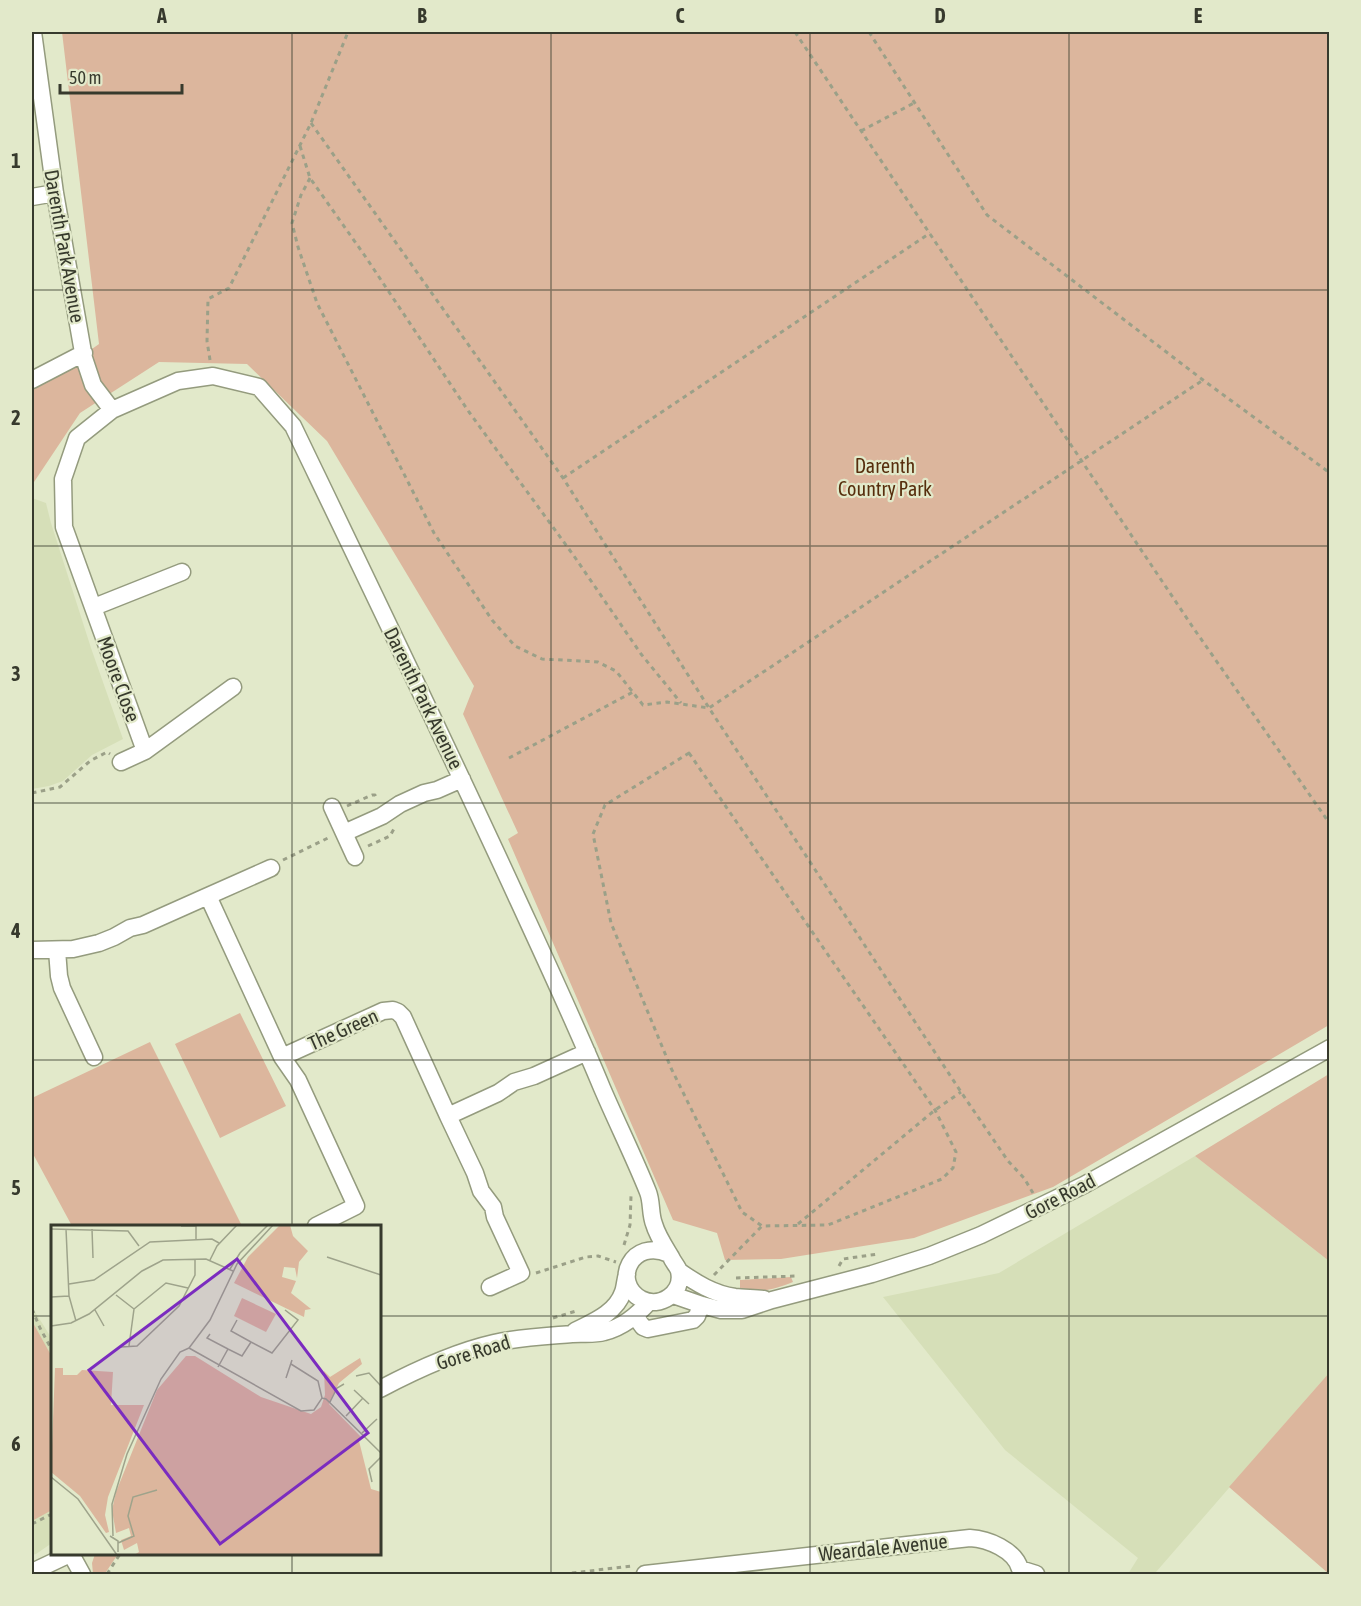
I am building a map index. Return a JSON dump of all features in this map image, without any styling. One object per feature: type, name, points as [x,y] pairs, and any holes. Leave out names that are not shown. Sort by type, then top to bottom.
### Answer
[{"type":"street","name":"Darenth Park Avenue","points":[[33,32],[55,193],[84,353],[93,385],[112,410],[178,381],[213,376],[259,387],[293,426],[462,779],[587,1052],[649,1195],[653,1222],[669,1254]]},
{"type":"street","points":[[32,197],[55,193]]},
{"type":"street","points":[[32,380],[84,353]]},
{"type":"street","name":"Moore Close","points":[[112,410],[77,438],[63,479],[64,527],[145,751]]},
{"type":"street","points":[[94,607],[182,572]]},
{"type":"street","name":"Moore Close","points":[[121,762],[145,751],[233,687]]},
{"type":"street","points":[[344,833],[382,816],[417,796],[462,779]]},
{"type":"street","points":[[332,807],[355,857]]},
{"type":"street","points":[[32,950],[73,949],[104,942],[127,929],[143,925],[271,868]]},
{"type":"street","name":"The Green","points":[[208,896],[282,1057],[298,1080],[356,1206],[320,1225]]},
{"type":"street","points":[[57,950],[62,988],[94,1057]]},
{"type":"street","name":"The Green","points":[[282,1057],[396,1006],[448,1116],[481,1173],[481,1191],[493,1207],[495,1217],[520,1273],[490,1287]]},
{"type":"street","name":"Gore Road","points":[[673,1295],[721,1310],[742,1310],[910,1262],[990,1231],[1084,1185],[1329,1048]]},
{"type":"street","points":[[448,1116],[498,1093],[514,1082],[534,1076],[587,1052]]},
{"type":"street","points":[[642,1252],[653,1222]]},
{"type":"street","points":[[651,1249],[669,1254],[679,1271],[679,1285],[673,1295],[666,1300],[649,1302],[640,1299],[632,1292],[622,1267],[642,1252],[651,1249]]},
{"type":"street","name":"Gore Road","points":[[571,1334],[596,1321],[615,1306],[622,1294],[622,1267]]},
{"type":"street","name":"Gore Road","points":[[679,1271],[701,1285],[725,1295],[772,1300]]},
{"type":"street","name":"Gore Road","points":[[381,1389],[425,1367],[470,1349],[514,1339],[602,1332],[635,1316],[649,1302]]},
{"type":"street","points":[[635,1316],[643,1327],[648,1329],[693,1320],[698,1315],[701,1305]]},
{"type":"street","name":"Weardale Avenue","points":[[645,1575],[970,1538],[981,1539],[997,1546],[1017,1561],[1019,1572],[1036,1575]]},
{"type":"street","points":[[32,1572],[68,1555]]},
{"type":"street","points":[[71,1555],[82,1575]]},
{"type":"path","points":[[213,376],[207,341],[208,299],[229,288],[311,123],[348,32]]},
{"type":"path","points":[[795,32],[1192,626],[1329,824]]},
{"type":"path","points":[[869,32],[987,215],[1329,473]]},
{"type":"path","points":[[861,131],[914,103]]},
{"type":"path","points":[[311,123],[563,478],[709,708],[1008,1161]]},
{"type":"path","points":[[300,146],[310,178],[470,412],[574,556],[640,654],[682,704]]},
{"type":"path","points":[[310,178],[301,195],[292,223],[317,303],[434,533],[492,621],[515,646],[542,659],[598,662],[616,671],[643,705],[667,702],[709,708],[1203,380]]},
{"type":"path","points":[[563,478],[930,233]]},
{"type":"path","points":[[508,758],[633,693]]},
{"type":"path","points":[[32,793],[60,787],[90,761],[107,752],[121,762]]},
{"type":"path","points":[[689,753],[934,1110],[956,1152],[953,1168],[942,1179],[828,1225],[796,1226],[762,1226],[742,1212],[671,1068],[611,923],[593,834],[605,805],[689,753]]},
{"type":"path","points":[[796,1226],[934,1110],[961,1092]]},
{"type":"path","points":[[713,1276],[762,1226]]},
{"type":"path","points":[[831,1268],[839,1266],[843,1258],[884,1253]]},
{"type":"path","points":[[532,1275],[586,1257],[598,1256],[622,1267]]},
{"type":"path","points":[[736,1278],[803,1275]]},
{"type":"path","points":[[32,1309],[51,1348]]},
{"type":"path","points":[[32,1524],[51,1514]]},
{"type":"path","points":[[107,1575],[119,1555]]},
{"type":"shaded area","points":[[32,498],[46,503],[91,648],[123,739],[92,755],[63,781],[32,789]]},
{"type":"shaded area","points":[[1195,1156],[1329,1261],[1329,1373],[1156,1572],[1158,1574],[1128,1574],[1138,1558],[1005,1450],[883,1297],[999,1273]]},
{"type":"shaded area","points":[[32,1307],[51,1337],[51,1544],[32,1555]]},
{"type":"green space","name":"Darenth Country Park","points":[[62,32],[1329,32],[1329,1025],[1053,1187],[914,1238],[781,1259],[725,1260],[717,1233],[673,1220],[508,839],[518,833],[463,714],[474,686],[327,441],[247,364],[159,362],[80,413],[32,485],[32,383],[64,369],[99,344]]},
{"type":"green space","points":[[240,1013],[286,1106],[220,1138],[175,1044]]},
{"type":"green space","points":[[150,1042],[242,1225],[71,1225],[32,1152],[32,1098]]},
{"type":"green space","points":[[1329,1074],[1329,1261],[1195,1156]]},
{"type":"green space","points":[[791,1277],[793,1282],[779,1287],[740,1292],[740,1280]]},
{"type":"green space","points":[[32,1321],[51,1355],[51,1511],[32,1521]]},
{"type":"green space","points":[[1329,1373],[1329,1574],[1229,1487]]},
{"type":"green space","points":[[95,1555],[117,1555],[106,1572],[93,1574],[92,1563]]}]
